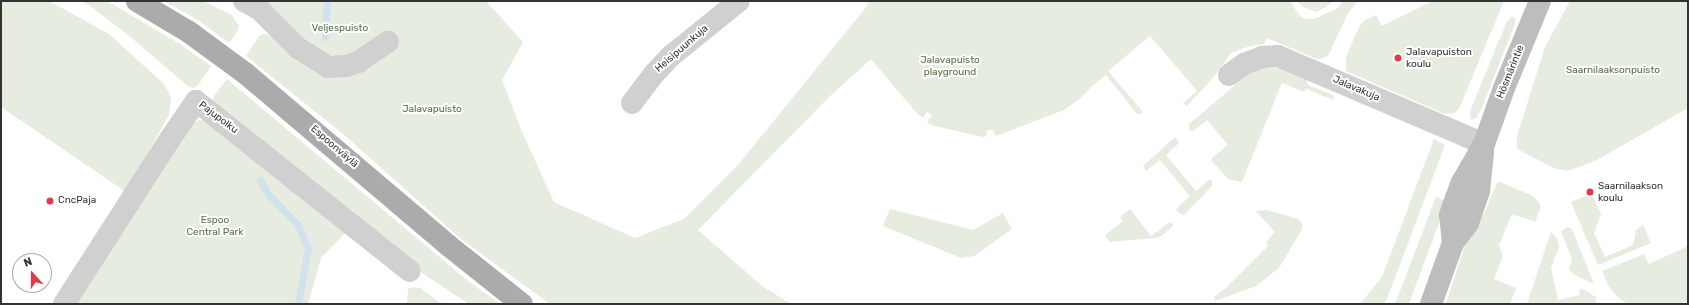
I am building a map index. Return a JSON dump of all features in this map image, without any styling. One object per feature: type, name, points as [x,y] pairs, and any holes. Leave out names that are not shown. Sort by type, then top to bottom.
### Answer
[{"type":"main road","name":"Espoonväylä","points":[[137,1],[189,32],[245,73],[449,246],[522,304]]},
{"type":"street","points":[[244,1],[260,10],[298,48],[328,67],[346,66],[358,62],[388,42]]},
{"type":"street","name":"Heisipuunkuja","points":[[632,103],[654,74],[671,56],[739,1]]},
{"type":"street","name":"Hösmärintie","points":[[1430,304],[1453,243],[1468,223],[1479,191],[1484,144],[1504,88],[1540,1]]},
{"type":"street","name":"Jalavakuja","points":[[1229,75],[1244,64],[1262,57],[1278,56],[1484,144]]},
{"type":"street","name":"Pajupolku","points":[[64,304],[196,101],[410,271]]},
{"type":"green space","points":[[1,1],[49,1],[109,34],[164,84],[171,97],[169,115],[126,192],[1,107]]},
{"type":"green space","points":[[81,1],[107,1],[180,44],[211,66],[198,85],[194,88],[189,87],[127,34]]},
{"type":"green space","points":[[164,1],[203,1],[232,15],[239,26],[237,32],[229,43],[198,20]]},
{"type":"green space","name":"Jalavapuisto","points":[[262,1],[486,1],[523,42],[502,80],[522,132],[554,202],[635,238],[684,219],[738,165],[868,5],[866,1],[1291,1],[1302,18],[1314,19],[1338,8],[1342,1],[1358,1],[1348,13],[1328,56],[1324,58],[1317,59],[1267,38],[1264,44],[1250,46],[1231,53],[1212,79],[1187,106],[1183,103],[1197,91],[1150,36],[1108,71],[1143,112],[1138,115],[1106,75],[1092,86],[1082,97],[1064,110],[996,136],[993,130],[987,130],[986,136],[983,137],[931,125],[927,122],[932,115],[927,112],[923,118],[915,111],[871,59],[830,96],[698,230],[762,286],[791,304],[550,304],[461,239],[343,134],[246,56],[259,36],[263,34],[268,35],[327,77],[359,54],[336,57],[313,48]]},
{"type":"green space","points":[[1297,1],[1333,1],[1326,7],[1316,12],[1303,7]]},
{"type":"green space","name":"Jalavapuiston koulu","points":[[1433,1],[1504,1],[1459,109],[1454,113],[1445,114],[1346,71],[1346,57],[1359,27],[1365,20],[1376,15],[1382,26]]},
{"type":"green space","name":"Saarnilaaksonpuisto","points":[[1570,1],[1688,1],[1688,108],[1595,161],[1568,171],[1556,169],[1517,149],[1517,136],[1545,47]]},
{"type":"green space","points":[[1512,17],[1515,18],[1515,24],[1481,110],[1476,118],[1471,120],[1470,112],[1473,104],[1507,21]]},
{"type":"green space","points":[[1268,67],[1279,68],[1306,79],[1308,85],[1335,96],[1333,100],[1306,89],[1304,92],[1282,83],[1242,182],[1228,179],[1212,161],[1212,158],[1228,145],[1207,120],[1192,132],[1189,128],[1189,124],[1252,71]]},
{"type":"green space","points":[[227,79],[468,281],[500,304],[469,304],[410,265],[212,102],[214,96]]},
{"type":"green space","name":"Espoo Central Park","points":[[200,120],[214,124],[345,233],[321,258],[308,304],[75,304],[186,126]]},
{"type":"green space","points":[[1175,137],[1179,143],[1166,155],[1196,191],[1210,179],[1212,181],[1212,186],[1184,215],[1176,209],[1190,196],[1160,160],[1146,171],[1143,166]]},
{"type":"green space","points":[[1434,139],[1445,145],[1385,304],[1360,304],[1382,277]]},
{"type":"green space","points":[[1498,181],[1531,195],[1539,202],[1541,207],[1535,222],[1512,214],[1499,245],[1503,256],[1494,279],[1516,288],[1510,304],[1446,304],[1469,232],[1480,214],[1483,216]]},
{"type":"green space","points":[[1588,195],[1593,197],[1601,214],[1594,233],[1605,257],[1631,246],[1634,242],[1636,230],[1643,225],[1651,243],[1598,265],[1571,202]]},
{"type":"green space","points":[[1436,197],[1447,201],[1409,304],[1395,304]]},
{"type":"green space","points":[[890,209],[973,230],[1003,213],[1012,229],[974,256],[961,258],[883,226]]},
{"type":"green space","points":[[1130,209],[1151,236],[1170,222],[1173,224],[1172,227],[1161,236],[1155,238],[1110,242],[1105,235],[1123,221],[1120,217]]},
{"type":"green space","points":[[1267,210],[1298,219],[1302,223],[1302,229],[1279,268],[1256,286],[1215,301],[1214,297],[1226,288],[1268,246],[1266,242],[1275,232],[1256,211]]},
{"type":"green space","points":[[1567,227],[1572,229],[1594,284],[1573,274],[1569,269],[1572,259],[1561,231]]},
{"type":"green space","points":[[1551,232],[1557,239],[1559,246],[1551,268],[1558,300],[1580,295],[1579,289],[1582,289],[1596,297],[1596,304],[1527,304]]},
{"type":"green space","points":[[1688,246],[1688,300],[1679,304],[1628,304],[1620,299],[1609,287],[1602,271],[1644,254],[1649,264]]},
{"type":"green space","points":[[414,287],[420,288],[442,304],[407,304],[408,289]]},
{"type":"waterway","points":[[325,37],[327,1]]},
{"type":"waterway","points":[[260,180],[268,194],[298,225],[308,248],[298,304]]},
{"type":"place","name":"Jalavapuiston koulu","points":[[1398,58]]},
{"type":"place","name":"Saarnilaakson koulu","points":[[1590,192]]},
{"type":"place","name":"CncPaja","points":[[50,201]]},
{"type":"park label","name":"Veljespuisto","points":[[340,29]]},
{"type":"park label","name":"Jalavapuisto playground","points":[[950,66]]}]
